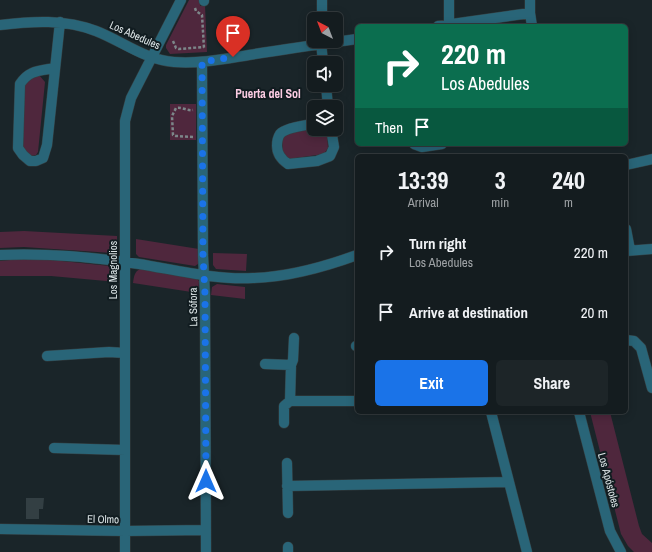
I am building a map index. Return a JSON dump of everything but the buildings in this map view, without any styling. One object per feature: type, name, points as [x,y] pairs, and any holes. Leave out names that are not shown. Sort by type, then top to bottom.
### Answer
[{"type":"street","name":"Los Magnolios","points":[[125,552],[125,121],[130,98],[181,0]]},
{"type":"street","points":[[322,0],[322,12]]},
{"type":"street","points":[[449,0],[449,24],[530,13]]},
{"type":"street","points":[[530,0],[532,24]]},
{"type":"street","name":"Los Abedules","points":[[0,25],[22,22],[60,22],[74,24],[96,31],[152,57],[174,62],[203,62],[307,44]]},
{"type":"street","points":[[55,68],[33,72],[25,77],[20,84],[18,148],[30,162],[43,158],[47,146],[60,22]]},
{"type":"street","name":"Los Abedules","points":[[343,40],[355,39]]},
{"type":"street","name":"La Sófora","points":[[203,62],[206,552]]},
{"type":"street","points":[[307,126],[286,130],[281,133],[278,138],[277,148],[281,160],[288,164],[317,161],[330,156],[334,147],[332,136]]},
{"type":"street","points":[[628,165],[652,159]]},
{"type":"street","points":[[628,250],[652,249]]},
{"type":"street","points":[[0,255],[50,254],[125,262],[237,278],[272,276],[315,268],[355,256]]},
{"type":"street","points":[[290,401],[291,365],[293,360],[294,338]]},
{"type":"street","points":[[628,340],[634,341],[641,348],[652,388]]},
{"type":"street","points":[[47,356],[109,352],[125,353]]},
{"type":"street","points":[[265,364],[291,365]]},
{"type":"street","points":[[284,423],[284,406],[290,401],[355,401]]},
{"type":"street","points":[[492,414],[527,552]]},
{"type":"street","name":"Los Apóstoles","points":[[580,414],[610,531],[621,552]]},
{"type":"street","points":[[54,448],[125,450]]},
{"type":"street","points":[[287,463],[288,513]]},
{"type":"street","points":[[288,486],[509,482]]},
{"type":"street","name":"El Olmo","points":[[0,529],[125,531],[206,530]]},
{"type":"path","points":[[194,4],[196,11],[202,15],[204,47],[203,62]]},
{"type":"path","points":[[174,37],[174,45],[179,49],[204,47]]},
{"type":"path","points":[[203,106],[190,110],[176,108],[172,116],[173,135],[203,137]]},
{"type":"shaded area","points":[[189,0],[200,0],[200,6],[205,5],[207,52],[170,54],[166,48],[166,45]]},
{"type":"shaded area","points":[[39,75],[45,82],[38,152],[36,155],[31,156],[23,152],[23,87],[28,79]]},
{"type":"shaded area","points":[[170,104],[196,104],[196,140],[170,140]]},
{"type":"shaded area","points":[[307,130],[307,136],[327,136],[328,148],[324,154],[289,159],[283,154],[282,140],[287,133]]},
{"type":"shaded area","points":[[24,231],[117,236],[117,250],[112,253],[24,247],[0,248],[0,232]]},
{"type":"shaded area","points":[[136,239],[199,249],[198,264],[195,266],[139,257],[136,254]]},
{"type":"shaded area","points":[[213,253],[247,254],[246,271],[216,269],[213,265]]},
{"type":"shaded area","points":[[52,260],[110,266],[117,272],[117,282],[51,276],[0,276],[0,261]]},
{"type":"shaded area","points":[[140,269],[196,278],[199,281],[198,293],[133,283],[135,273]]},
{"type":"shaded area","points":[[217,284],[245,287],[245,299],[211,295],[212,287]]},
{"type":"shaded area","points":[[591,414],[611,414],[639,526],[642,534],[652,543],[652,552],[634,552],[628,546],[621,534]]},
{"type":"district","name":"Puerta del Sol","points":[[268,94]]},
{"type":"route","points":[[206,481],[202,62],[233,57]]}]
